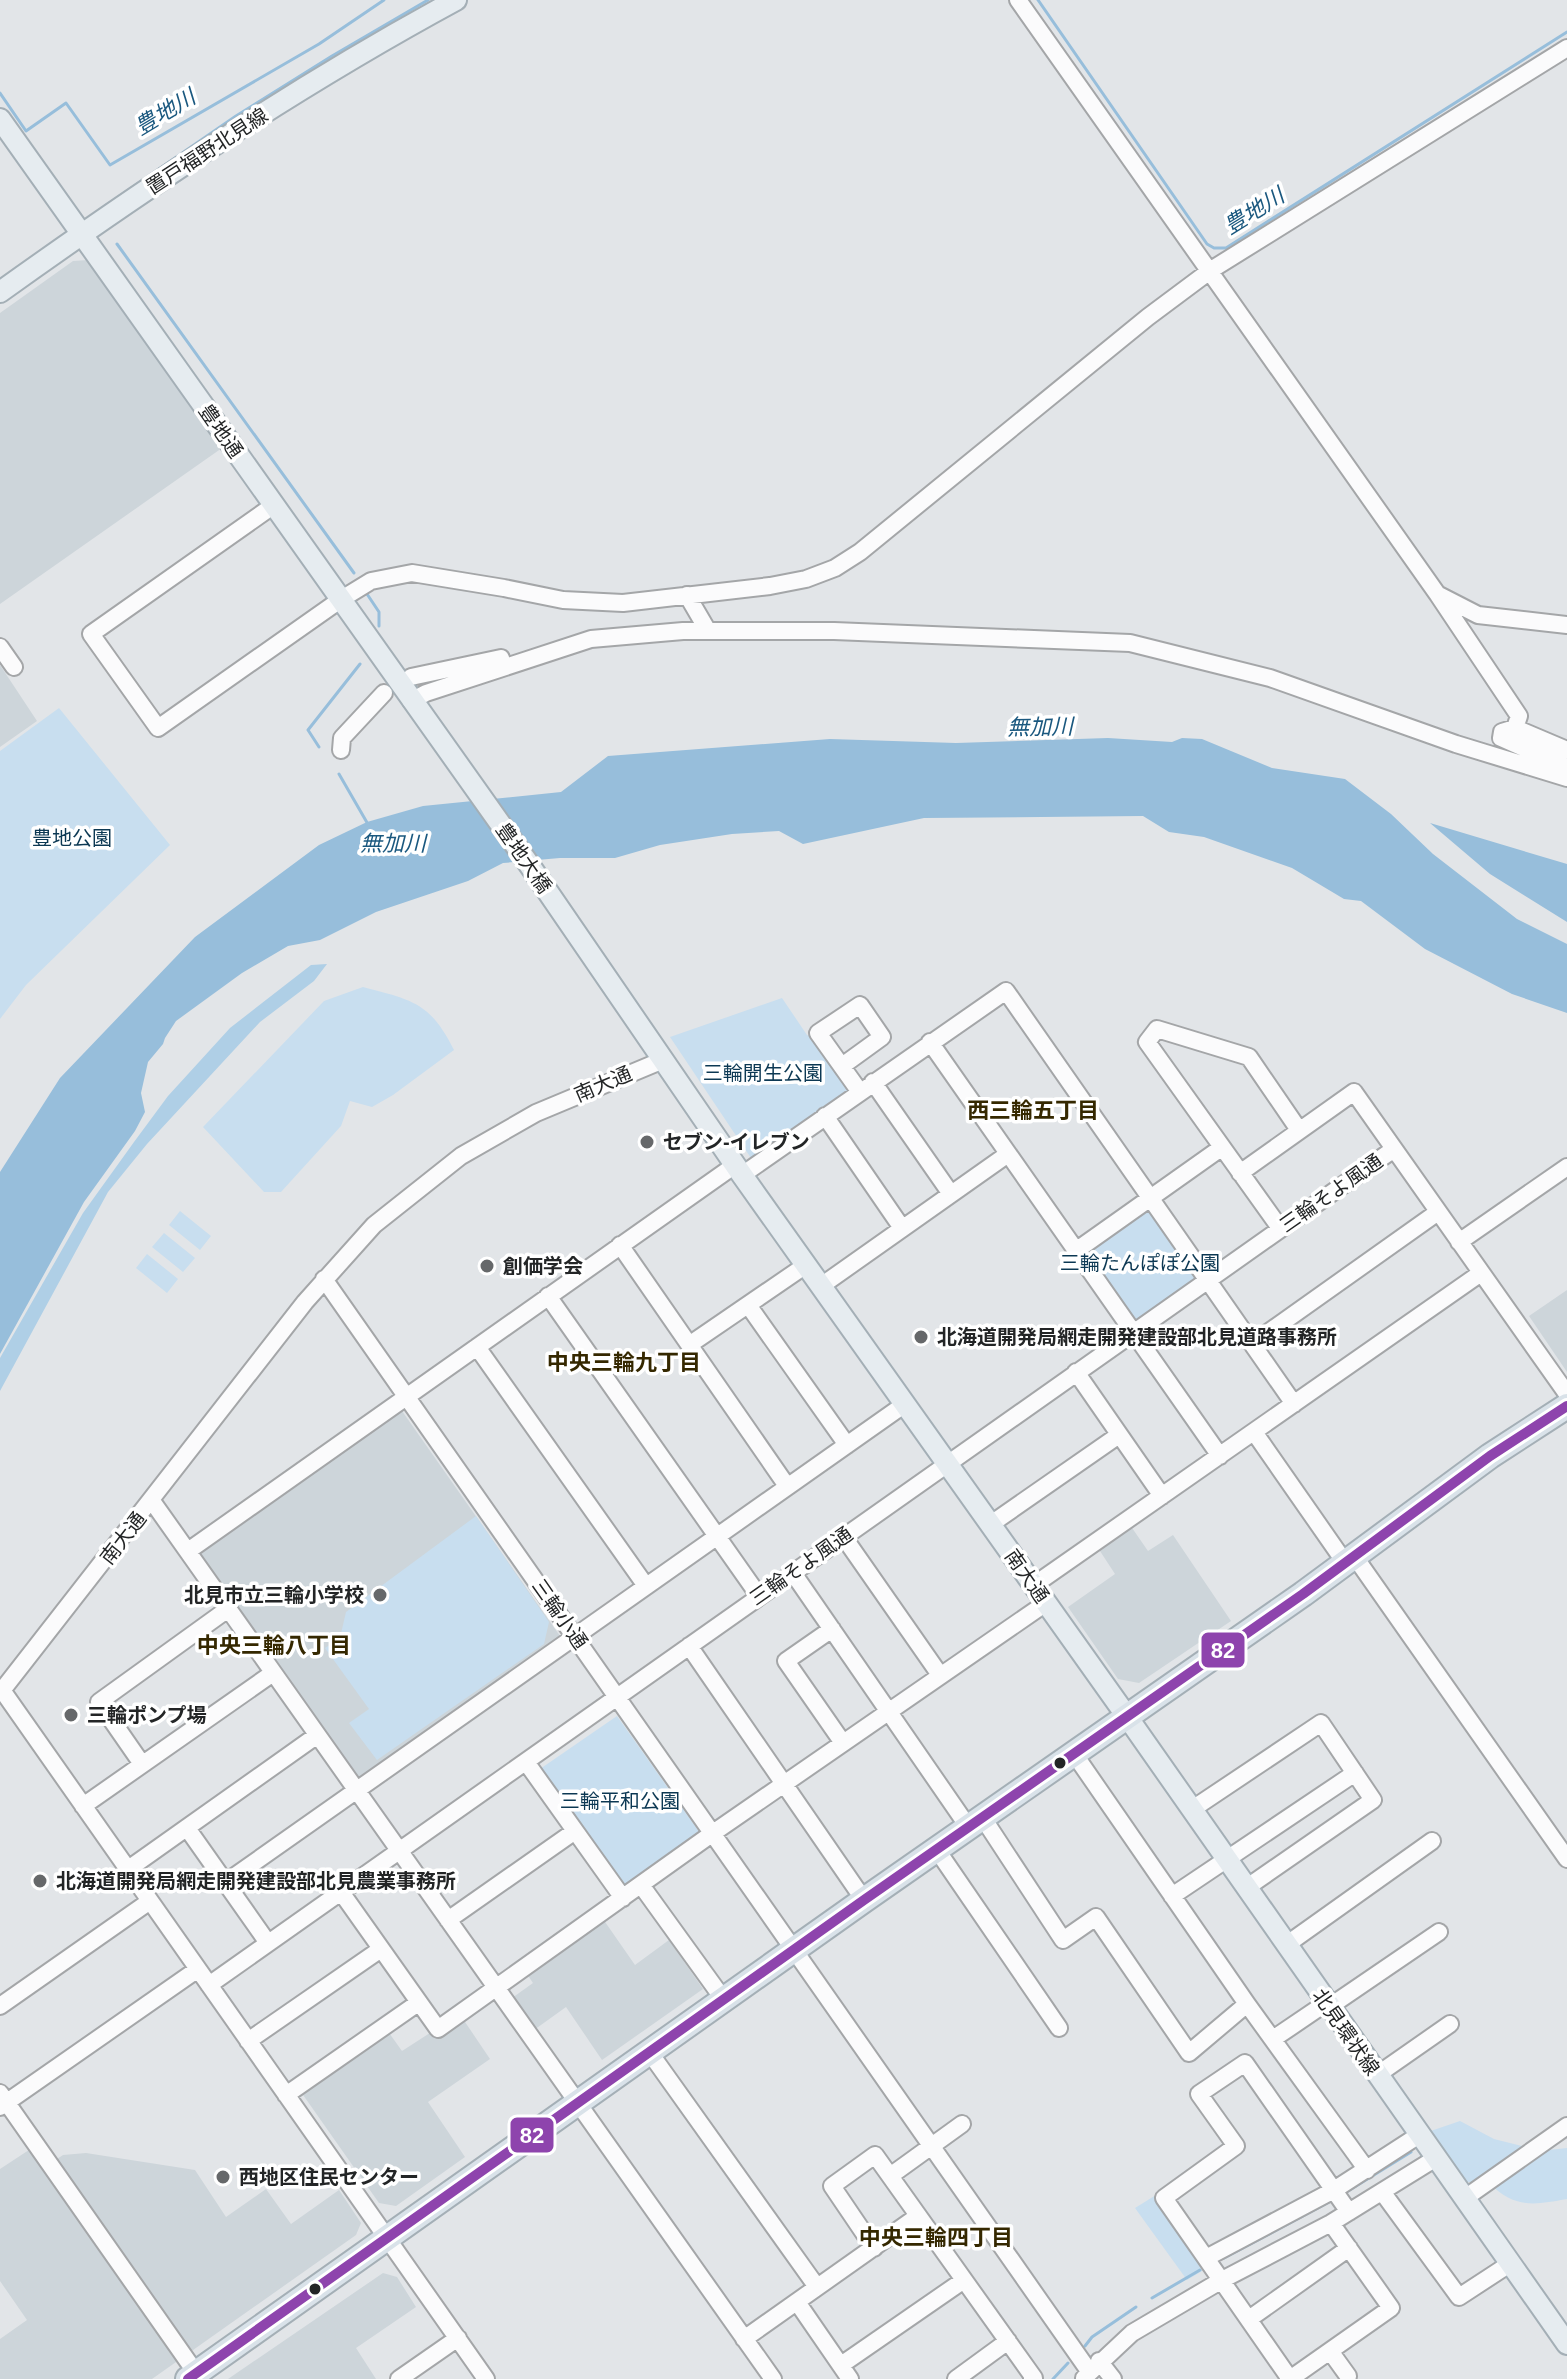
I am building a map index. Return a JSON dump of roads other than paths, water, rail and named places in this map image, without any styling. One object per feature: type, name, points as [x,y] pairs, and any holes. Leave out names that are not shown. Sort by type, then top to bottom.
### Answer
[{"type":"highway","points":[[192,2376],[864,1900],[1128,1718],[1490,1456],[1567,1406]]},
{"type":"main road","name":"置戸福野北見線","points":[[81,234],[300,91],[456,0]]},
{"type":"main road","points":[[0,119],[81,234],[0,292]]},
{"type":"main road","name":"豊地通","points":[[81,234],[415,705]]},
{"type":"main road","name":"豊地大橋","points":[[415,705],[663,1060]]},
{"type":"main road","name":"南大通","points":[[663,1060],[1128,1718]]},
{"type":"main road","name":"北見環状線","points":[[1128,1718],[1567,2344]]},
{"type":"street","points":[[1018,0],[1438,595],[1519,716],[1515,728]]},
{"type":"street","points":[[274,505],[91,634],[158,728],[371,581],[412,573],[563,600],[623,603],[770,586],[806,579],[835,568],[860,552],[1148,317],[1211,270],[1567,48]]},
{"type":"street","points":[[687,595],[708,631]]},
{"type":"street","points":[[1438,595],[1478,615],[1567,625]]},
{"type":"street","points":[[415,705],[426,693],[591,639],[683,631],[834,631],[1130,643],[1270,678],[1456,744],[1567,778]]},
{"type":"street","points":[[0,647],[14,667]]},
{"type":"street","points":[[411,677],[529,650],[545,656]]},
{"type":"street","points":[[341,750],[342,738],[384,693]]},
{"type":"street","points":[[1567,750],[1515,728],[1502,732],[1501,738],[1567,767]]},
{"type":"street","points":[[188,1551],[620,1245],[825,1116],[1006,991],[1294,1404]]},
{"type":"street","points":[[1280,1228],[1147,1042],[1157,1029],[1249,1057],[1299,1130]]},
{"type":"street","points":[[930,1042],[1220,1456]]},
{"type":"street","name":"南大通","points":[[1,1692],[324,1279],[374,1225],[461,1156],[536,1113],[663,1060]]},
{"type":"street","points":[[842,1066],[866,1087],[951,1194]]},
{"type":"street","points":[[1240,1173],[1354,1092],[1567,1394]]},
{"type":"street","points":[[825,1116],[902,1228]]},
{"type":"street","points":[[1077,1250],[1221,1148]]},
{"type":"street","name":"三輪そよ風通","points":[[209,1985],[1394,1149]]},
{"type":"street","points":[[821,1286],[1008,1154]]},
{"type":"street","points":[[1459,1242],[1567,1167]]},
{"type":"street","points":[[1252,1344],[1438,1212]]},
{"type":"street","points":[[620,1245],[787,1486]]},
{"type":"street","points":[[689,1345],[806,1265]]},
{"type":"street","points":[[341,1892],[438,2029],[940,1675],[1162,1496],[1481,1273]]},
{"type":"street","name":"三輪小通","points":[[324,1279],[1090,2370],[1113,2379]]},
{"type":"street","points":[[548,1296],[759,1596]]},
{"type":"street","points":[[748,1305],[847,1445]]},
{"type":"street","points":[[477,1347],[646,1586]]},
{"type":"street","points":[[1076,1372],[1162,1496]]},
{"type":"street","points":[[225,1883],[905,1404]]},
{"type":"street","points":[[1254,1432],[1567,1859]]},
{"type":"street","points":[[991,1524],[1119,1435]]},
{"type":"street","points":[[152,1501],[773,2379]]},
{"type":"street","points":[[843,1536],[940,1675]]},
{"type":"street","points":[[793,1573],[888,1711],[1063,1940],[1096,1917],[1189,2053],[1247,2004]]},
{"type":"street","points":[[142,1764],[99,1702],[228,1609]]},
{"type":"street","points":[[832,1629],[786,1661],[843,1743]]},
{"type":"street","points":[[689,1646],[864,1900]]},
{"type":"street","points":[[83,1806],[273,1673]]},
{"type":"street","points":[[1,1692],[486,2379]]},
{"type":"street","points":[[1191,1810],[1321,1723],[1373,1800],[1246,1888]]},
{"type":"street","points":[[127,1870],[316,1736]]},
{"type":"street","points":[[1075,1755],[1247,2004],[1367,2170]]},
{"type":"street","points":[[526,1762],[623,1898]]},
{"type":"street","points":[[1172,1896],[1355,1773]]},
{"type":"street","points":[[187,1828],[268,1943]]},
{"type":"street","points":[[448,1920],[575,1831]]},
{"type":"street","points":[[1286,1945],[1432,1841]]},
{"type":"street","points":[[937,1850],[1059,2028]]},
{"type":"street","points":[[641,1885],[724,2000]]},
{"type":"street","points":[[0,2006],[150,1901]]},
{"type":"street","points":[[1273,2039],[1439,1932]]},
{"type":"street","points":[[248,2041],[381,1949]]},
{"type":"street","points":[[192,2376],[2,2100],[198,1969]]},
{"type":"street","points":[[286,2095],[418,2003]]},
{"type":"street","points":[[1377,2075],[1450,2024]]},
{"type":"street","points":[[650,2053],[817,2287]]},
{"type":"street","points":[[1331,2223],[1391,2308],[1290,2379],[1164,2198],[1236,2146],[1199,2094],[1245,2063],[1349,2212]]},
{"type":"street","points":[[890,2176],[962,2124]]},
{"type":"street","points":[[1465,2198],[1567,2126]]},
{"type":"street","points":[[1206,2258],[1334,2190],[1419,2135]]},
{"type":"street","points":[[874,2248],[832,2186],[875,2155],[1032,2379]]},
{"type":"street","points":[[1090,2370],[1132,2333],[1222,2280],[1331,2223],[1436,2158]]},
{"type":"street","points":[[1383,2193],[1459,2297],[1511,2263]]},
{"type":"street","points":[[744,2339],[918,2216]]},
{"type":"street","points":[[1249,2319],[1349,2248]]},
{"type":"street","points":[[797,2302],[846,2372],[964,2280]]},
{"type":"street","points":[[399,2379],[458,2338]]},
{"type":"street","points":[[956,2379],[1008,2341]]},
{"type":"street","points":[[1330,2351],[1348,2376]]},
{"type":"water","name":"無加川","points":[[1108,738],[1172,742],[1182,738],[1202,739],[1272,768],[1345,779],[1391,814],[1433,854],[1517,919],[1567,944],[1567,1013],[1512,994],[1425,949],[1361,901],[1344,899],[1292,868],[1204,837],[1169,832],[1143,816],[924,818],[803,844],[779,831],[732,834],[660,845],[615,858],[560,858],[503,863],[468,881],[376,912],[320,940],[288,946],[242,973],[176,1021],[148,1062],[141,1093],[145,1112],[135,1131],[84,1202],[0,1354],[0,1172],[60,1078],[195,937],[319,845],[367,822],[423,806],[561,792],[608,756],[830,739],[956,743]]},
{"type":"water","points":[[1430,823],[1567,864],[1567,922],[1490,874]]},
{"type":"waterway","name":"豊地川","points":[[0,93],[26,131],[66,103],[110,165],[319,44],[384,0]]},
{"type":"waterway","points":[[98,211],[236,116],[428,0]]},
{"type":"waterway","name":"豊地川","points":[[1038,0],[1207,244],[1214,248],[1226,248],[1567,32]]},
{"type":"waterway","points":[[117,244],[354,573]]},
{"type":"waterway","points":[[367,594],[379,612],[379,626]]},
{"type":"waterway","points":[[319,747],[308,730],[360,664]]},
{"type":"waterway","name":"無加川","points":[[339,774],[369,826]]},
{"type":"waterway","points":[[1348,2191],[1411,2152]]},
{"type":"waterway","points":[[1224,2258],[1331,2201]]},
{"type":"waterway","points":[[1152,2298],[1200,2270]]},
{"type":"waterway","points":[[1085,2346],[1092,2337],[1136,2307]]},
{"type":"waterway","points":[[1053,2379],[1068,2363]]},
{"type":"place","name":"セブン-イレブン","points":[[647,1142]]},
{"type":"place","name":"創価学会","points":[[487,1266]]},
{"type":"place","name":"北海道開発局網走開発建設部北見道路事務所","points":[[921,1337]]},
{"type":"place","name":"北見市立三輪小学校","points":[[380,1595]]},
{"type":"place","name":"三輪ポンプ場","points":[[71,1715]]},
{"type":"place","name":"北海道開発局網走開発建設部北見農業事務所","points":[[40,1881]]},
{"type":"place","name":"西地区住民センター","points":[[223,2177]]},
{"type":"district","name":"西三輪五丁目","points":[[1033,1110]]},
{"type":"district","name":"中央三輪九丁目","points":[[624,1362]]},
{"type":"district","name":"中央三輪八丁目","points":[[274,1645]]},
{"type":"district","name":"中央三輪四丁目","points":[[936,2237]]},
{"type":"park label","name":"豊地公園","points":[[72,838]]},
{"type":"park label","name":"三輪開生公園","points":[[763,1073]]},
{"type":"park label","name":"三輪たんぽぽ公園","points":[[1140,1263]]},
{"type":"park label","name":"三輪平和公園","points":[[620,1801]]}]
